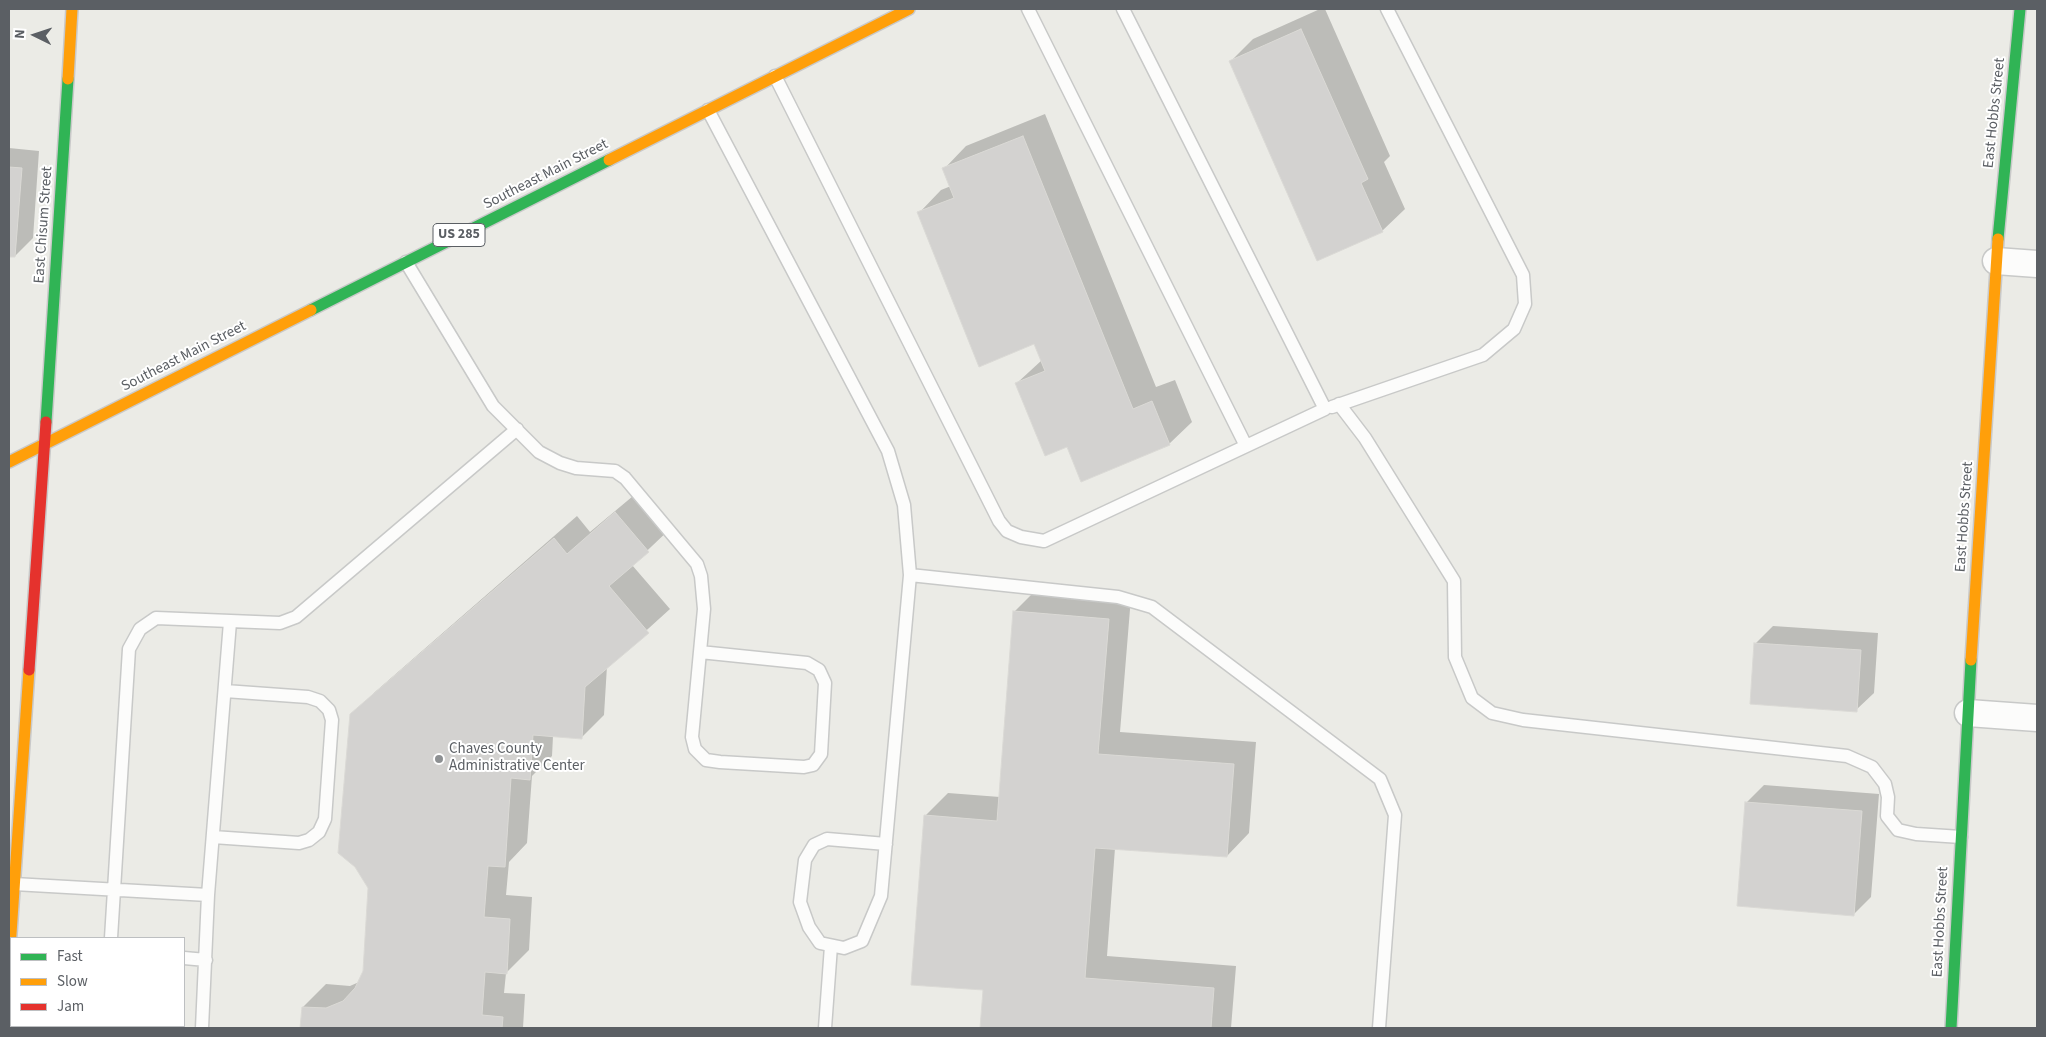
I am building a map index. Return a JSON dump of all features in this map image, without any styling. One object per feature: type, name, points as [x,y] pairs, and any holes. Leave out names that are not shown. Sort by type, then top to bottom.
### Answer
[{"type":"main road","name":"East Chisum Street","points":[[11,937],[72,9]]},
{"type":"main road","name":"Southeast Main Street","points":[[9,462],[909,9]]},
{"type":"main road","name":"East Hobbs Street","points":[[1951,1028],[1996,261],[2020,9]]},
{"type":"street","points":[[1996,261],[2037,264]]},
{"type":"street","points":[[1968,713],[2037,718]]},
{"type":"lane","points":[[1028,9],[1246,446]]},
{"type":"lane","points":[[1123,9],[1325,409]]},
{"type":"lane","points":[[776,76],[999,521],[1008,531],[1021,537],[1044,541],[1325,409],[1482,355],[1514,329],[1525,304],[1523,275],[1388,9]]},
{"type":"lane","points":[[708,110],[888,451],[904,505],[910,575],[886,844],[881,896],[862,941],[844,948],[820,943],[809,927],[800,902],[805,860],[814,845],[827,839],[886,844]]},
{"type":"lane","points":[[406,262],[493,406],[540,452],[560,464],[576,468],[615,471],[625,478],[691,557],[702,576],[704,609],[692,737],[695,749],[706,760],[720,762],[804,767],[813,765],[821,754],[825,683],[819,670],[807,663],[700,652]]},
{"type":"lane","points":[[1339,404],[1365,438],[1454,581],[1455,657],[1472,698],[1492,713],[1523,720],[1848,756],[1872,766],[1885,784],[1888,797],[1888,816],[1898,830],[1916,834],[1961,836]]},
{"type":"lane","points":[[111,937],[128,649],[140,629],[156,618],[280,623],[296,618],[516,429]]},
{"type":"lane","points":[[910,575],[1118,597],[1152,607],[1380,779],[1395,815],[1379,1028]]},
{"type":"lane","points":[[202,1028],[208,895],[230,622]]},
{"type":"lane","points":[[213,837],[299,843],[309,840],[319,832],[325,819],[332,720],[329,710],[320,701],[308,697],[224,691]]},
{"type":"lane","points":[[14,884],[208,895]]},
{"type":"lane","points":[[825,1028],[831,946]]},
{"type":"lane","points":[[185,958],[206,960]]},
{"type":"building","points":[[1301,29],[1368,179],[1361,183],[1383,232],[1317,261],[1229,61]]},
{"type":"building","points":[[1023,136],[1133,409],[1152,401],[1170,445],[1081,482],[1067,447],[1045,456],[1015,383],[1045,371],[1034,344],[979,367],[917,212],[954,198],[942,168]]},
{"type":"building","points":[[9,167],[22,168],[15,257],[9,257]]},
{"type":"building","name":"Chaves County Administrative Center","points":[[615,512],[649,552],[609,586],[649,633],[585,687],[582,739],[533,735],[530,780],[511,778],[505,867],[488,866],[484,917],[510,919],[507,974],[485,972],[482,1015],[503,1017],[502,1028],[300,1028],[302,1007],[326,1008],[343,1001],[355,988],[363,971],[368,888],[355,867],[338,853],[350,714],[554,538],[567,554]]},
{"type":"building","points":[[1013,611],[1109,619],[1098,754],[1234,764],[1227,857],[1095,848],[1085,978],[1214,988],[1211,1028],[980,1028],[983,990],[911,985],[924,815],[997,821]]},
{"type":"building","points":[[1754,643],[1861,650],[1857,712],[1750,704]]},
{"type":"building","points":[[1745,802],[1862,811],[1854,916],[1737,906]]},
{"type":"traffic: fast","points":[[1998,239],[2020,9]]},
{"type":"traffic: fast","points":[[46,422],[68,79]]},
{"type":"traffic: fast","points":[[311,310],[609,160]]},
{"type":"traffic: fast","points":[[1951,1028],[1971,660]]},
{"type":"traffic: slow","points":[[68,79],[72,9]]},
{"type":"traffic: slow","points":[[609,160],[909,9]]},
{"type":"traffic: slow","points":[[1971,660],[1998,239]]},
{"type":"traffic: slow","points":[[9,462],[311,310]]},
{"type":"traffic: slow","points":[[11,937],[29,670]]},
{"type":"traffic: slow","points":[[9,963],[10,948]]},
{"type":"traffic: jam","points":[[29,670],[46,422]]},
{"type":"place","name":"Chaves County Administrative Center","points":[[439,759]]}]
